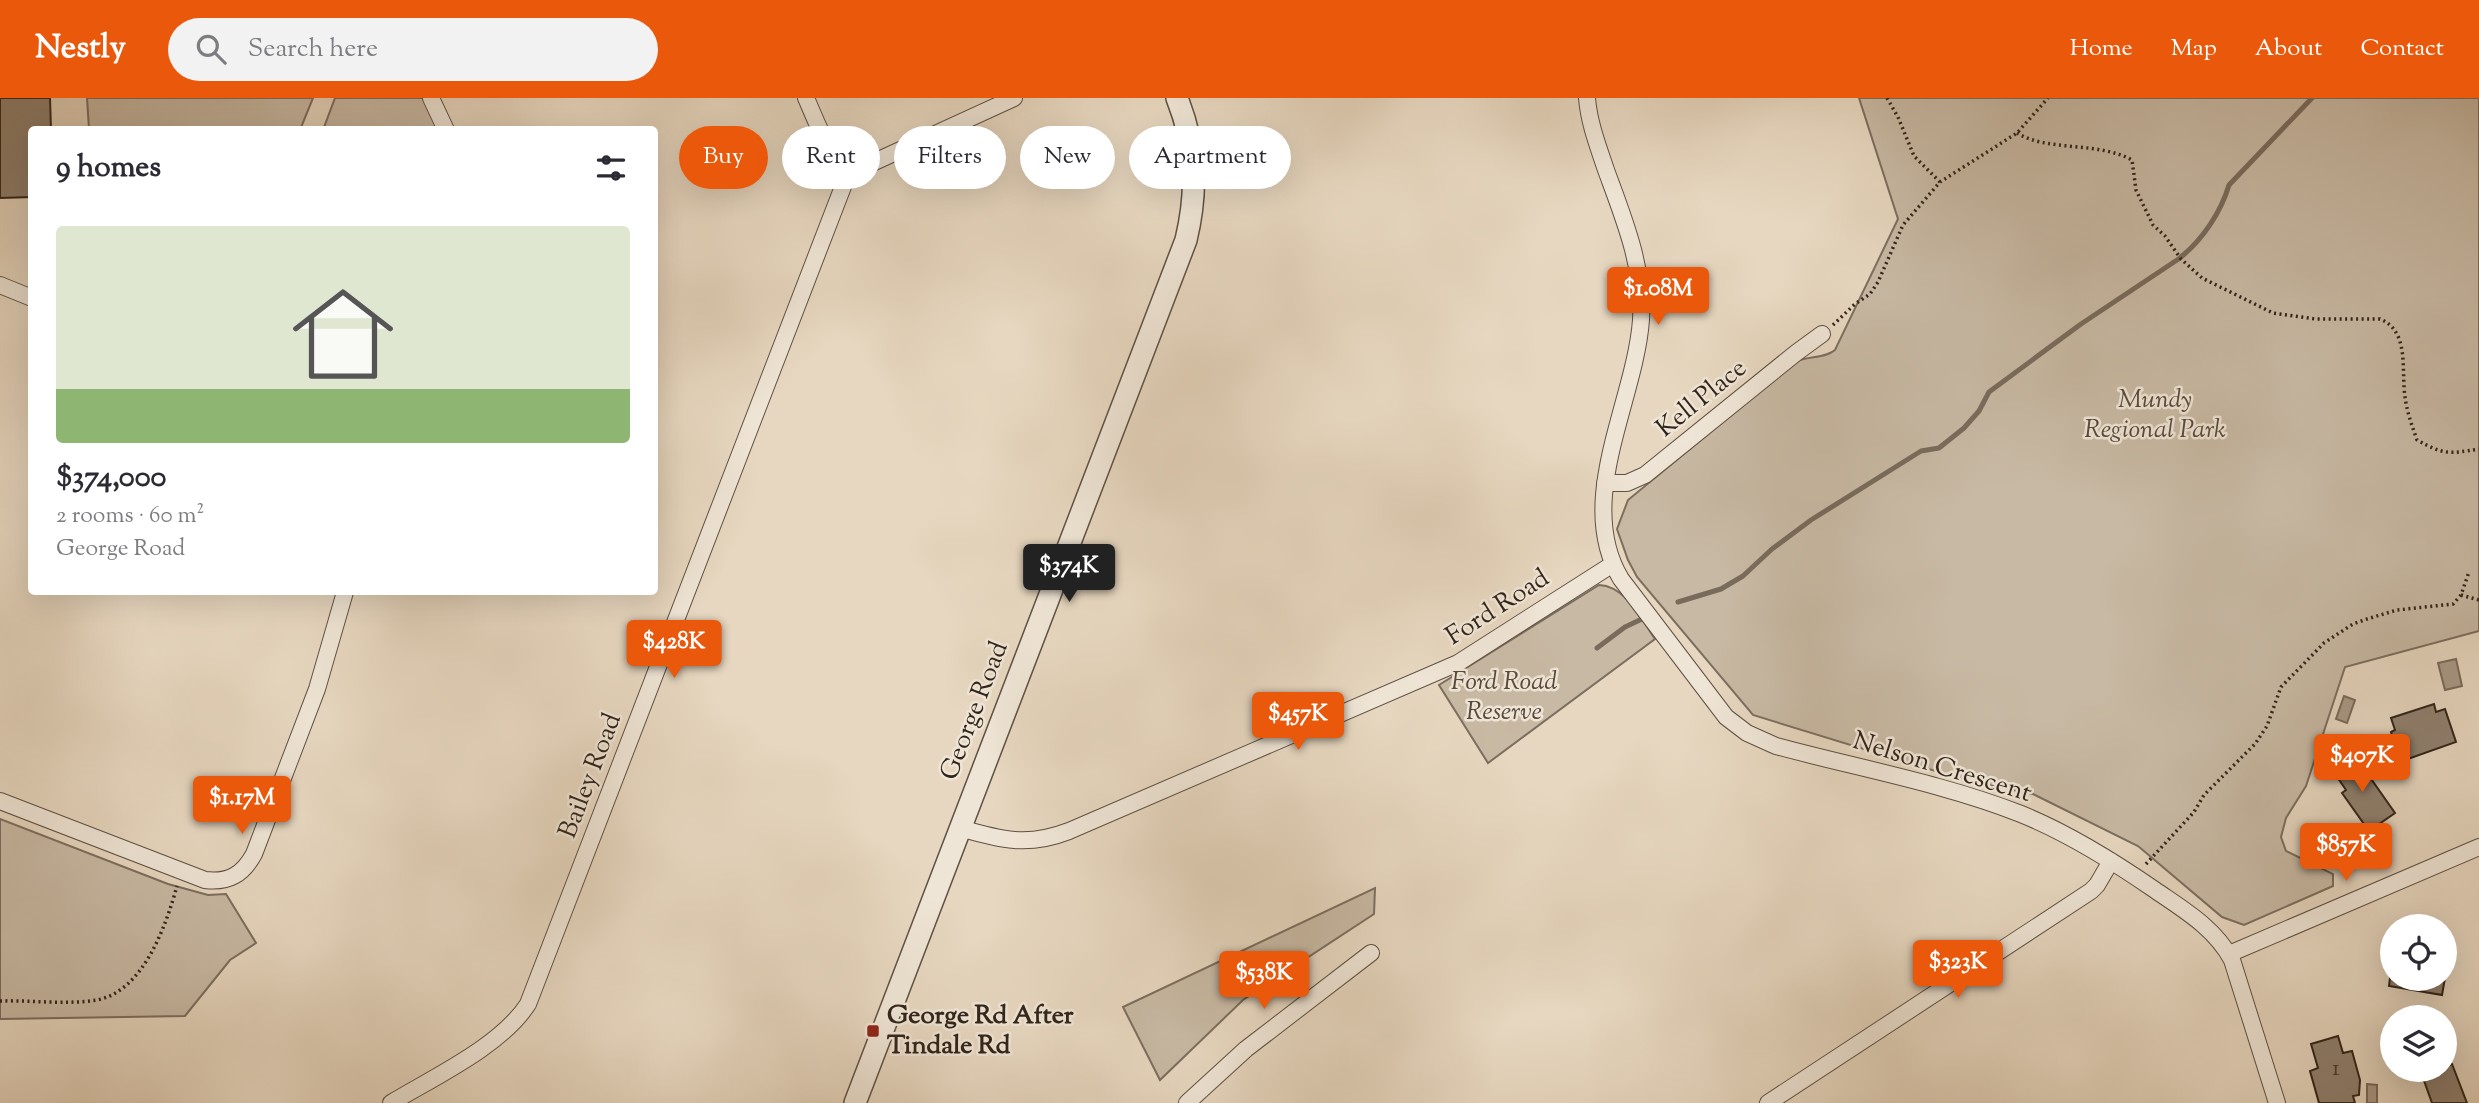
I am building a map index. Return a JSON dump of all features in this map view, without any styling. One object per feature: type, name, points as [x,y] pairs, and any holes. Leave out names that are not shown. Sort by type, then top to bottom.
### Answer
[{"type":"street","points":[[431,98],[444,126]]},
{"type":"street","points":[[806,98],[819,126]]},
{"type":"street","points":[[880,160],[1014,98]]},
{"type":"street","name":"George Road","points":[[855,1103],[1185,240],[1194,201],[1194,159],[1177,98]]},
{"type":"street","points":[[1587,98],[1596,141],[1635,254],[1641,297],[1639,338],[1605,483],[1603,516],[1613,564]]},
{"type":"street","name":"Bailey Road","points":[[391,1103],[494,1040],[514,1022],[528,1004],[842,189]]},
{"type":"street","points":[[0,285],[28,296]]},
{"type":"street","name":"Kell Place","points":[[1605,483],[1627,483],[1645,475],[1822,334]]},
{"type":"street","name":"Ford Road","points":[[960,828],[993,838],[1022,841],[1069,831],[1458,663],[1613,564]]},
{"type":"street","name":"Nelson Crescent","points":[[1613,564],[1621,579],[1726,717],[1746,733],[1776,746],[1999,806],[2044,825],[2111,861],[2204,924],[2229,954],[2277,1103]]},
{"type":"street","points":[[0,801],[205,880],[221,881],[235,877],[254,854],[326,664],[344,595]]},
{"type":"street","points":[[2229,954],[2479,847]]},
{"type":"street","points":[[1769,1103],[2091,891],[2111,861]]},
{"type":"street","points":[[1186,1103],[1246,1049],[1371,953]]},
{"type":"path","points":[[1887,98],[1914,156],[1940,182]]},
{"type":"path","points":[[1822,334],[1870,294],[1903,225],[1940,182],[2017,133],[2048,98]]},
{"type":"path","points":[[2017,133],[2038,141],[2111,152],[2132,160],[2136,174],[2136,190],[2153,225],[2165,236],[2181,259],[2202,278],[2227,292],[2273,313],[2297,318],[2379,319],[2391,324],[2399,337],[2405,398],[2417,440],[2449,454],[2479,449]]},
{"type":"path","points":[[2142,868],[2178,831],[2204,795],[2255,744],[2267,726],[2281,687],[2324,643],[2353,624],[2367,619],[2397,610],[2453,604],[2461,596],[2469,572]]},
{"type":"path","points":[[2461,596],[2479,600]]},
{"type":"path","points":[[0,1001],[96,1000],[118,991],[136,974],[158,940],[177,885]]},
{"type":"green space","points":[[87,98],[313,98],[302,126],[89,126]]},
{"type":"green space","points":[[335,98],[432,98],[442,126],[324,126]]},
{"type":"green space","name":"Mundy Regional Park","points":[[1859,98],[2479,98],[2479,631],[2345,667],[2306,786],[2286,818],[2281,837],[2286,851],[2333,874],[2333,886],[2244,925],[2222,917],[2138,846],[2033,794],[1968,781],[1753,715],[1637,577],[1617,529],[1628,500],[1797,361],[1835,350],[1898,219]]},
{"type":"green space","name":"Ford Road Reserve","points":[[1599,585],[1609,587],[1625,597],[1655,639],[1488,763],[1439,685]]},
{"type":"green space","points":[[0,819],[168,884],[208,895],[226,894],[256,943],[230,960],[185,1016],[0,1019]]},
{"type":"green space","points":[[1375,888],[1374,914],[1243,1000],[1160,1080],[1123,1007]]},
{"type":"shaded area","points":[[2456,659],[2462,686],[2445,690],[2438,663]]},
{"type":"shaded area","points":[[2344,696],[2355,700],[2347,723],[2336,719]]},
{"type":"shaded area","points":[[2367,1084],[2377,1085],[2377,1103],[2367,1103]]},
{"type":"building","points":[[0,98],[50,98],[51,126],[28,126],[28,197],[0,198]]},
{"type":"building","points":[[2434,704],[2436,712],[2445,709],[2456,742],[2405,760],[2402,753],[2398,754],[2391,732],[2395,730],[2391,718]]},
{"type":"building","points":[[2349,755],[2365,779],[2369,776],[2395,813],[2369,831],[2342,793],[2346,790],[2331,768]]},
{"type":"building","points":[[2418,991],[2443,991],[2442,995]]},
{"type":"building","points":[[2338,1036],[2343,1053],[2352,1051],[2360,1080],[2359,1095],[2353,1096],[2355,1103],[2319,1103],[2310,1071],[2318,1068],[2311,1044]]},
{"type":"building","points":[[2457,1077],[2467,1103],[2432,1103],[2424,1082],[2457,1082]]},
{"type":"waterway","points":[[2181,257],[2197,242],[2210,224],[2229,185],[2312,98]]},
{"type":"waterway","points":[[1678,602],[1721,589],[1743,576],[1772,549],[1811,520],[1921,451],[1939,448],[1964,428],[1979,411],[1989,392],[2081,324],[2180,258]]},
{"type":"waterway","points":[[1597,648],[1625,627],[1644,618]]},
{"type":"place","name":"George Rd After Tindale Rd","points":[[873,1031]]}]
